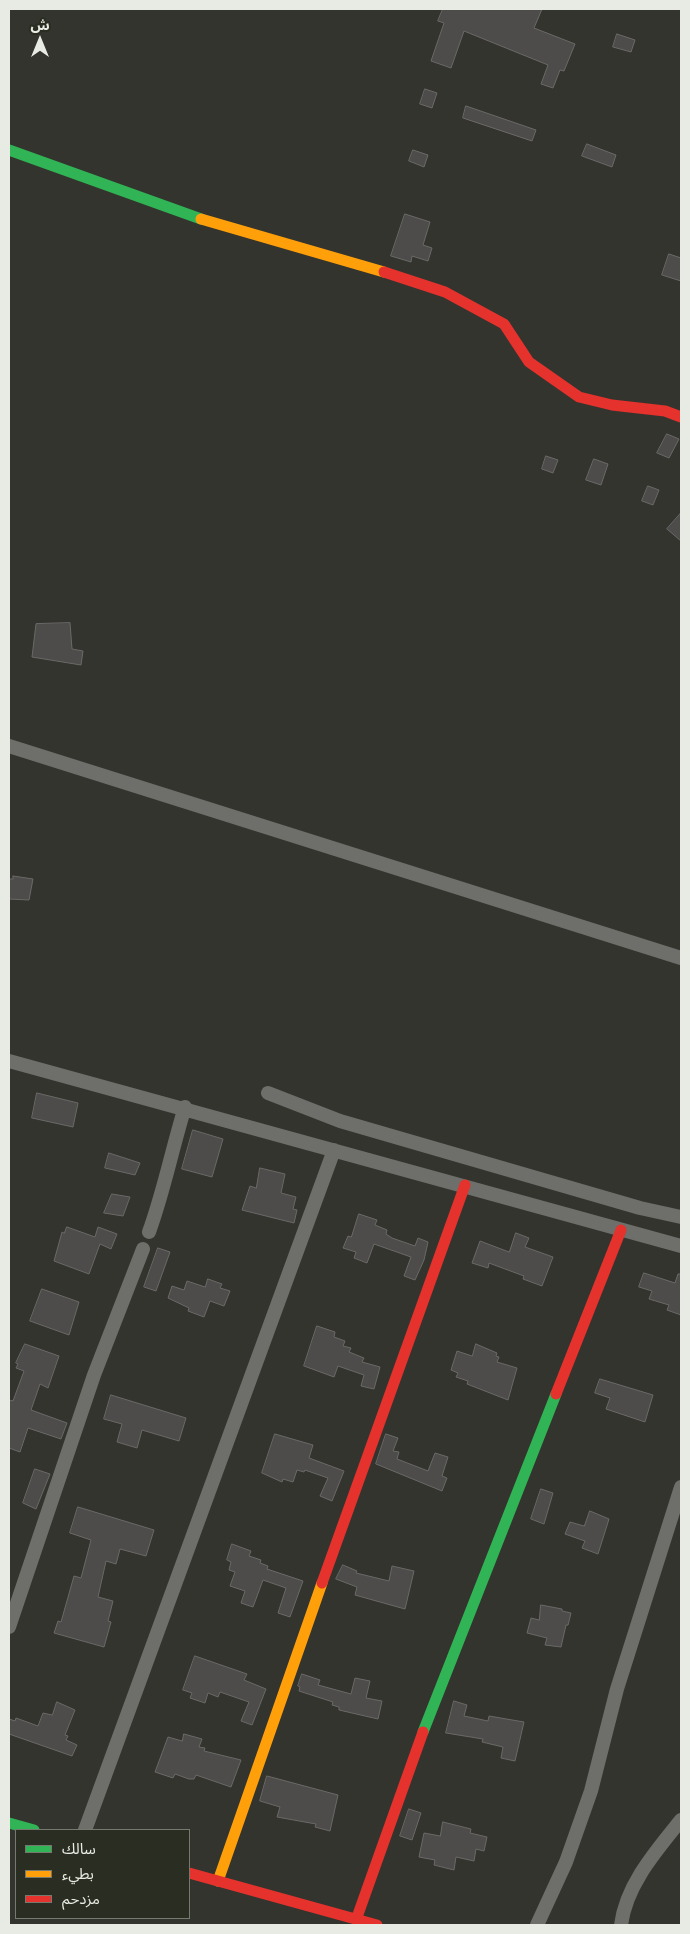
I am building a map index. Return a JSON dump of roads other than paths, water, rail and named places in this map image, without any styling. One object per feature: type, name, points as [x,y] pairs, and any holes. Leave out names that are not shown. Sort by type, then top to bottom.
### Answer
[{"type":"street","points":[[9,150],[190,216],[364,265],[445,292],[504,324],[529,362],[579,397],[612,405],[665,412],[681,418]]},
{"type":"street","points":[[9,746],[681,958]]},
{"type":"street","points":[[9,1061],[681,1246]]},
{"type":"street","points":[[268,1093],[349,1124],[640,1208],[681,1217]]},
{"type":"street","points":[[149,1232],[166,1182],[170,1156],[185,1108]]},
{"type":"street","points":[[85,1829],[334,1150]]},
{"type":"street","points":[[218,1881],[376,1429],[465,1185]]},
{"type":"street","points":[[356,1920],[408,1769],[621,1230]]},
{"type":"street","points":[[9,1627],[94,1375],[143,1249]]},
{"type":"street","points":[[537,1925],[566,1862],[591,1791],[617,1689],[681,1487]]},
{"type":"street","points":[[621,1925],[623,1913],[638,1877],[681,1820]]},
{"type":"street","points":[[9,1823],[30,1829]]},
{"type":"street","points":[[190,1873],[376,1925]]}]
